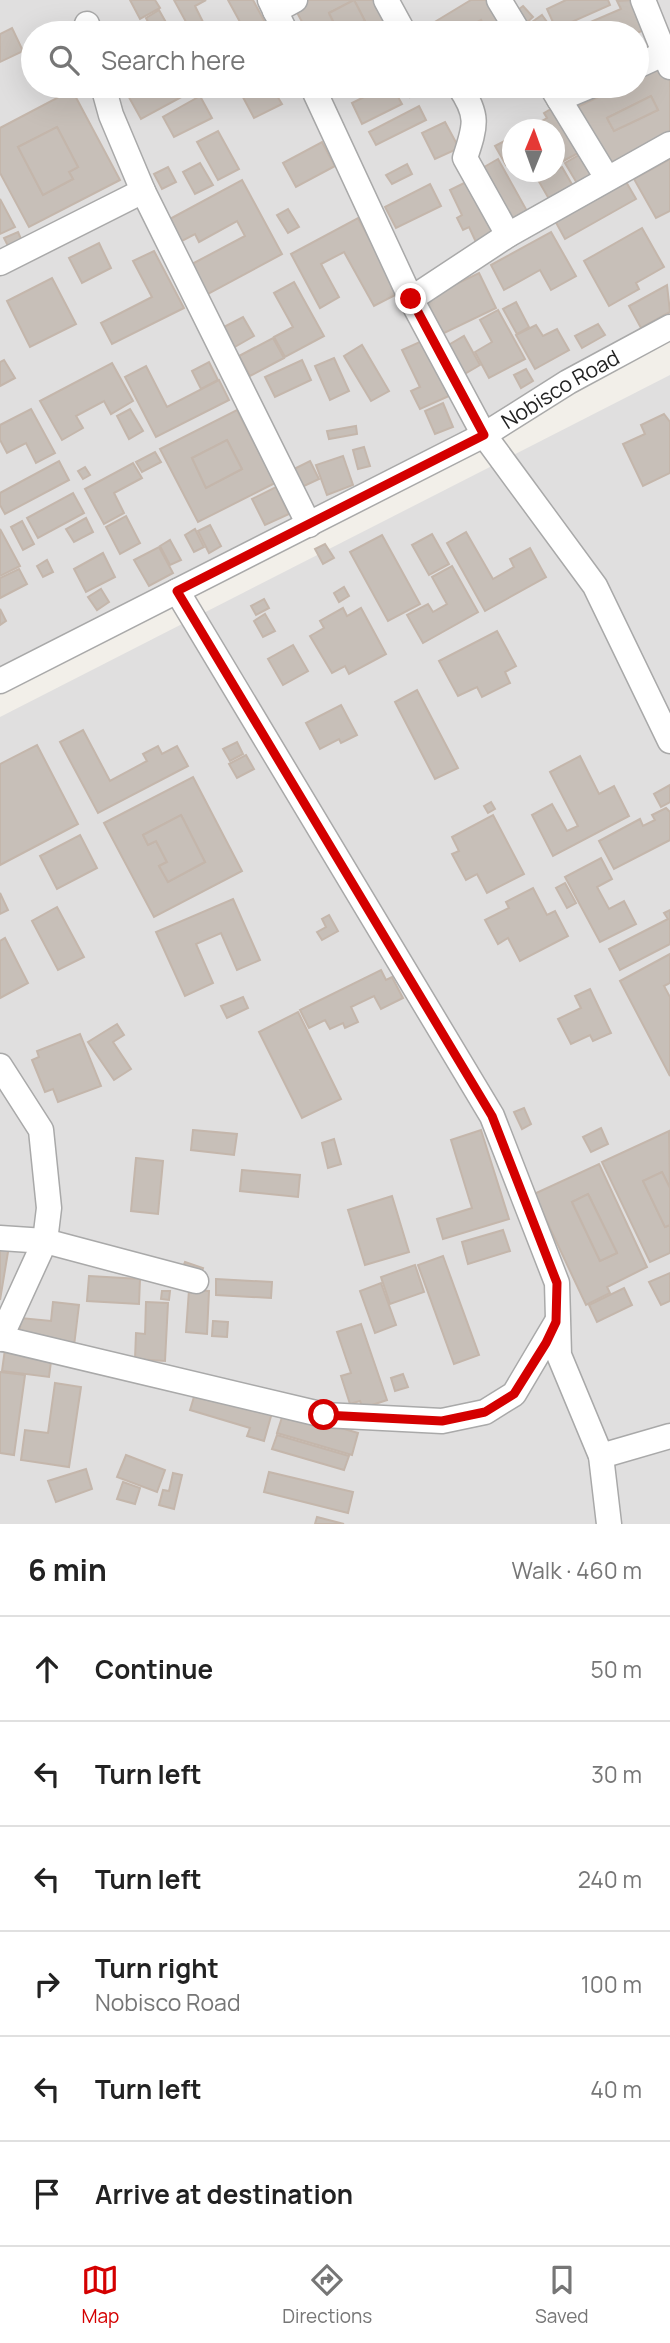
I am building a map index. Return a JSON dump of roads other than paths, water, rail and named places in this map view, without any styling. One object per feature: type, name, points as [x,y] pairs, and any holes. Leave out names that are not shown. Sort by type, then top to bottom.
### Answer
[{"type":"street","points":[[386,0],[396,21]]},
{"type":"street","points":[[499,0],[512,21]]},
{"type":"street","points":[[643,0],[667,61],[649,64]]},
{"type":"street","points":[[106,98],[111,116],[143,191],[309,525]]},
{"type":"street","points":[[318,98],[411,299],[484,435],[595,586],[670,741]]},
{"type":"street","points":[[467,98],[473,107],[475,129],[465,158],[508,235]]},
{"type":"street","points":[[559,98],[607,178]]},
{"type":"street","points":[[411,299],[508,235],[670,144]]},
{"type":"street","points":[[0,263],[143,191]]},
{"type":"street","name":"Nobisco Road","points":[[0,681],[484,435],[568,382],[670,327]]},
{"type":"street","points":[[177,591],[492,1116],[557,1283],[559,1355],[601,1456],[609,1524]]},
{"type":"street","points":[[0,1066],[41,1130],[49,1208],[45,1241],[0,1338],[324,1415],[442,1421],[485,1412],[514,1394],[556,1322]]},
{"type":"street","points":[[0,1238],[45,1241],[196,1281]]},
{"type":"street","points":[[601,1456],[670,1436]]}]
